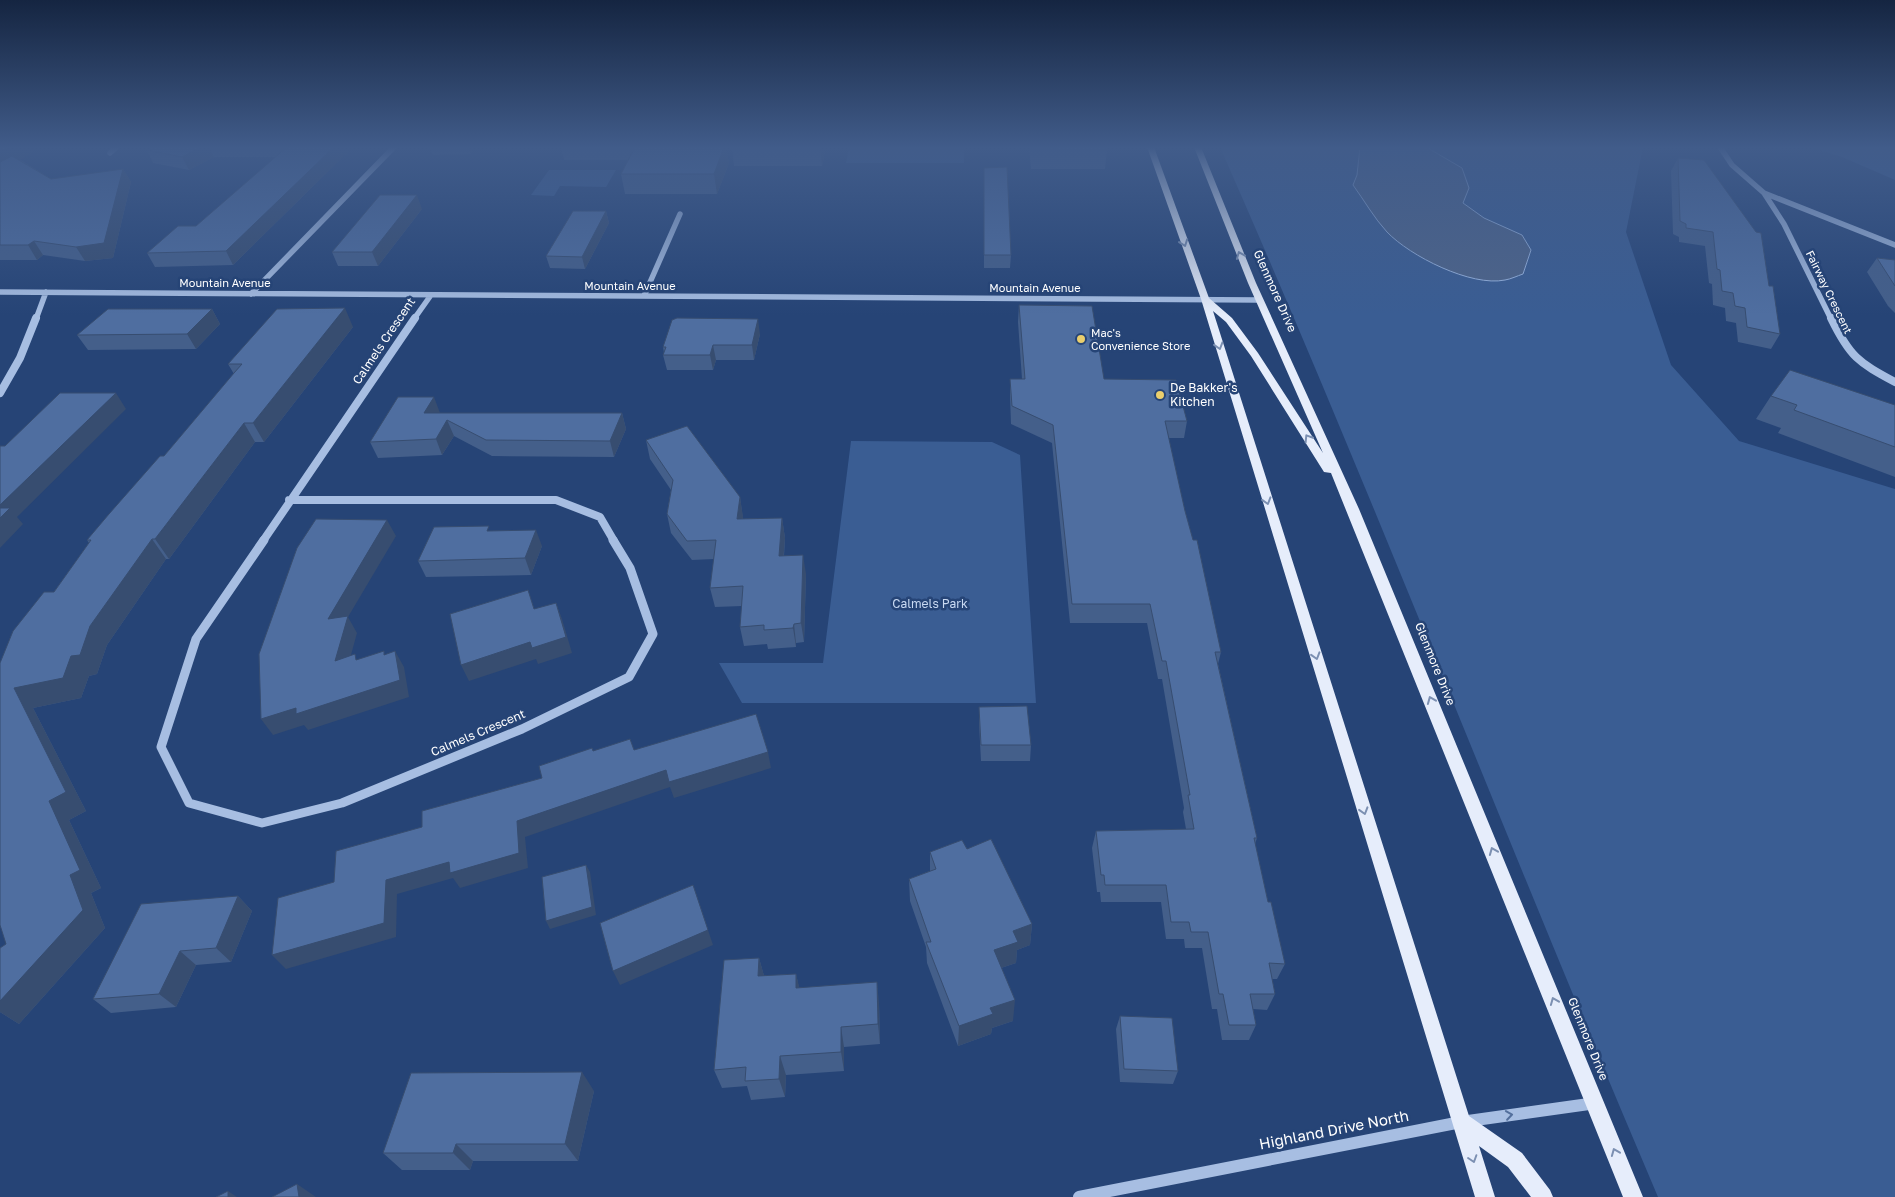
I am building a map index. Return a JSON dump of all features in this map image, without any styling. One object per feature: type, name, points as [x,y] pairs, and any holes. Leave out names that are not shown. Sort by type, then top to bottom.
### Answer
[{"type":"main road","points":[[1170,203],[1205,299],[1485,1197]]},
{"type":"main road","name":"Glenmore Drive","points":[[1220,203],[1259,300],[1353,509],[1633,1197]]},
{"type":"main road","points":[[1205,299],[1229,320],[1255,355],[1353,509]]},
{"type":"main road","points":[[1461,1122],[1515,1160],[1542,1197]]},
{"type":"street","points":[[250,294],[339,203]]},
{"type":"street","name":"Fairway Crescent","points":[[1770,203],[1784,224],[1843,343],[1861,364],[1895,382]]},
{"type":"street","name":"Fairway Crescent","points":[[1789,203],[1895,245]]},
{"type":"street","points":[[644,296],[680,214]]},
{"type":"street","name":"Mountain Avenue","points":[[0,292],[1259,300]]},
{"type":"street","points":[[0,392],[26,342],[46,292]]},
{"type":"street","name":"Calmels Crescent","points":[[289,500],[556,500],[600,517],[630,568],[653,634],[629,676],[522,729],[342,803],[262,823],[189,803],[161,747],[196,639],[289,500],[431,294]]},
{"type":"street","name":"Highland Drive North","points":[[1079,1197],[1461,1122],[1596,1103]]},
{"type":"green space","points":[[1244,203],[1632,203],[1626,232],[1671,365],[1739,441],[1895,489],[1895,1197],[1658,1197],[1277,277]]},
{"type":"green space","name":"Calmels Park","points":[[851,441],[992,442],[1020,455],[1036,703],[742,703],[719,663],[823,663]]},
{"type":"shaded area","points":[[1365,203],[1463,203],[1484,218],[1522,235],[1531,250],[1523,274],[1505,280],[1475,279],[1425,260],[1397,241],[1378,221]]},
{"type":"building","points":[[0,203],[114,203],[104,243],[76,247],[34,241],[28,245],[0,245]]},
{"type":"building","points":[[223,203],[276,203],[226,251],[147,253],[178,226],[196,226]]},
{"type":"building","points":[[373,203],[411,203],[372,252],[332,252]]},
{"type":"building","points":[[984,203],[1009,203],[1011,255],[984,255]]},
{"type":"building","points":[[1679,203],[1735,203],[1756,232],[1761,233],[1769,286],[1773,286],[1780,334],[1747,327],[1745,308],[1735,306],[1733,293],[1722,291],[1720,270],[1717,269],[1713,232],[1686,228],[1686,224],[1680,221]]},
{"type":"building","points":[[573,211],[606,211],[582,257],[546,256]]},
{"type":"building","points":[[1877,258],[1895,260],[1895,286]]},
{"type":"building","points":[[1019,305],[1092,306],[1104,379],[1176,380],[1187,421],[1165,421],[1185,511],[1193,540],[1197,540],[1221,652],[1215,652],[1257,838],[1254,838],[1268,902],[1271,902],[1285,964],[1269,963],[1275,994],[1250,994],[1256,1025],[1229,1025],[1223,994],[1219,994],[1208,932],[1191,932],[1189,922],[1171,922],[1166,885],[1105,885],[1104,875],[1101,875],[1096,831],[1194,829],[1188,795],[1190,795],[1166,661],[1162,661],[1150,604],[1072,604],[1053,425],[1012,406],[1010,379],[1025,379]]},
{"type":"building","points":[[345,308],[253,423],[244,423],[155,539],[152,539],[90,626],[80,655],[71,656],[63,678],[14,688],[66,792],[49,801],[80,870],[70,875],[83,910],[0,1001],[0,948],[6,944],[0,925],[0,663],[13,631],[44,592],[54,592],[91,540],[87,540],[160,456],[164,456],[242,364],[228,364],[277,309]]},
{"type":"building","points":[[108,309],[212,309],[187,334],[77,335]]},
{"type":"building","points":[[677,318],[758,319],[752,345],[713,345],[710,355],[663,355],[666,347],[663,347],[672,320]]},
{"type":"building","points":[[1790,370],[1895,405],[1895,447],[1794,410],[1797,405],[1771,396]]},
{"type":"building","points":[[60,393],[116,393],[0,505],[0,446],[5,446]]},
{"type":"building","points":[[398,397],[434,397],[424,413],[622,413],[610,441],[486,440],[447,420],[436,439],[370,442]]},
{"type":"building","points":[[687,426],[740,497],[737,519],[782,518],[779,556],[803,555],[801,623],[794,624],[793,628],[764,630],[764,625],[740,627],[743,586],[710,588],[716,540],[687,541],[667,514],[673,480],[646,440]]},
{"type":"building","points":[[0,508],[10,508],[0,518]]},
{"type":"building","points":[[316,519],[387,520],[328,619],[348,616],[335,661],[355,654],[356,660],[384,651],[384,655],[395,651],[400,680],[296,714],[296,708],[261,719],[259,654],[297,548]]},
{"type":"building","points":[[489,526],[487,531],[536,530],[525,558],[418,561],[434,527]]},
{"type":"building","points":[[528,590],[534,609],[556,603],[566,637],[532,648],[530,642],[461,665],[450,614]]},
{"type":"building","points":[[1027,706],[1031,745],[981,745],[979,707]]},
{"type":"building","points":[[756,714],[768,752],[669,782],[666,770],[517,821],[519,853],[450,873],[449,862],[386,880],[384,923],[272,955],[278,898],[334,882],[336,851],[422,827],[422,811],[542,778],[539,766],[592,748],[593,751],[630,739],[634,750]]},
{"type":"building","points":[[991,839],[1032,924],[1013,931],[1018,942],[994,950],[1015,1000],[990,1008],[993,1014],[959,1026],[926,942],[931,942],[909,879],[936,869],[930,852],[962,840],[967,849]]},
{"type":"building","points":[[586,865],[592,907],[546,921],[542,877]]},
{"type":"building","points":[[693,885],[708,930],[613,971],[600,923]]},
{"type":"building","points":[[238,896],[216,948],[180,951],[159,994],[93,999],[141,904]]},
{"type":"building","points":[[759,958],[758,976],[796,974],[796,988],[877,982],[878,1024],[841,1027],[841,1052],[780,1056],[779,1079],[745,1081],[746,1067],[714,1070],[724,960]]},
{"type":"building","points":[[1120,1016],[1172,1018],[1178,1071],[1124,1069]]},
{"type":"building","points":[[582,1072],[565,1144],[456,1144],[453,1153],[383,1153],[411,1073]]},
{"type":"building","points":[[297,1184],[299,1197],[272,1197]]},
{"type":"building","points":[[228,1191],[228,1197],[216,1197]]},
{"type":"place","name":"Mac's Convenience Store","points":[[1081,339]]},
{"type":"place","name":"De Bakker's Kitchen","points":[[1160,395]]}]
